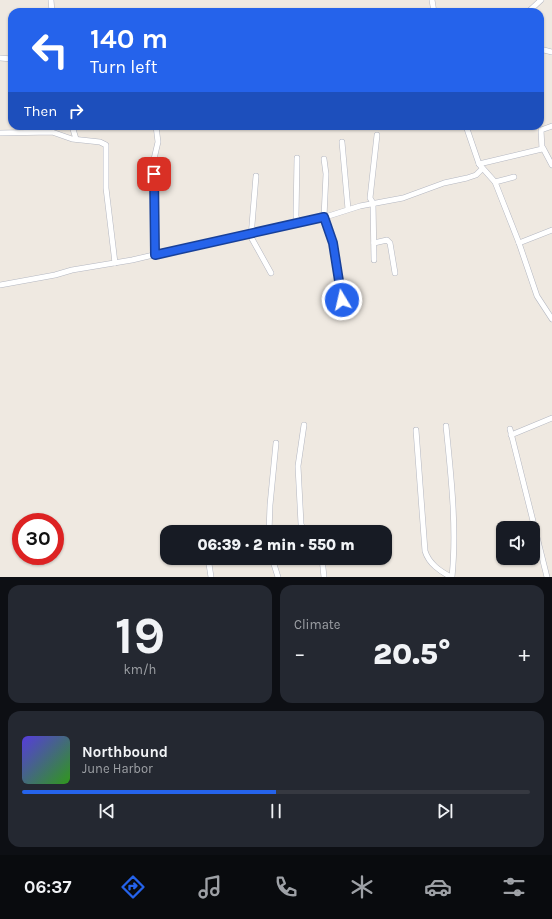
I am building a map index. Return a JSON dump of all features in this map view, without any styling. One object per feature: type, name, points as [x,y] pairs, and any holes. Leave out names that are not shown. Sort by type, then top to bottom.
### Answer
[{"type":"street","points":[[532,8],[541,0]]},
{"type":"street","points":[[73,130],[76,139]]},
{"type":"street","points":[[155,255],[154,159],[158,142],[156,130]]},
{"type":"street","points":[[467,130],[482,169],[495,182],[519,243],[537,296],[552,319]]},
{"type":"street","points":[[541,130],[543,148],[552,165]]},
{"type":"street","points":[[0,133],[52,132],[72,139],[100,142],[107,147],[106,188],[115,263]]},
{"type":"street","points":[[374,260],[373,203],[370,198],[377,135]]},
{"type":"street","points":[[342,142],[348,209]]},
{"type":"street","points":[[480,164],[543,148]]},
{"type":"street","points":[[297,158],[296,216],[298,223]]},
{"type":"street","points":[[324,159],[326,174],[324,217],[333,243],[342,300]]},
{"type":"street","points":[[0,285],[155,255],[251,232],[324,217],[373,203],[403,198],[444,183],[467,178],[476,174],[482,169]]},
{"type":"street","points":[[256,176],[251,237],[271,273]]},
{"type":"street","points":[[495,182],[514,177]]},
{"type":"street","points":[[519,243],[552,230]]},
{"type":"street","points":[[374,243],[387,240],[390,244],[395,273]]},
{"type":"street","points":[[547,577],[510,432],[552,418]]},
{"type":"street","points":[[301,525],[298,466],[304,425]]},
{"type":"street","points":[[416,430],[427,558],[452,577],[454,558],[451,473],[446,426]]},
{"type":"street","points":[[269,525],[276,443]]},
{"type":"street","points":[[209,565],[211,577]]},
{"type":"street","points":[[274,565],[278,577]]},
{"type":"street","points":[[323,565],[324,577]]},
{"type":"route","points":[[154,174],[156,232],[155,255],[251,232],[284,225],[303,223],[324,217],[333,243],[342,300]]}]
